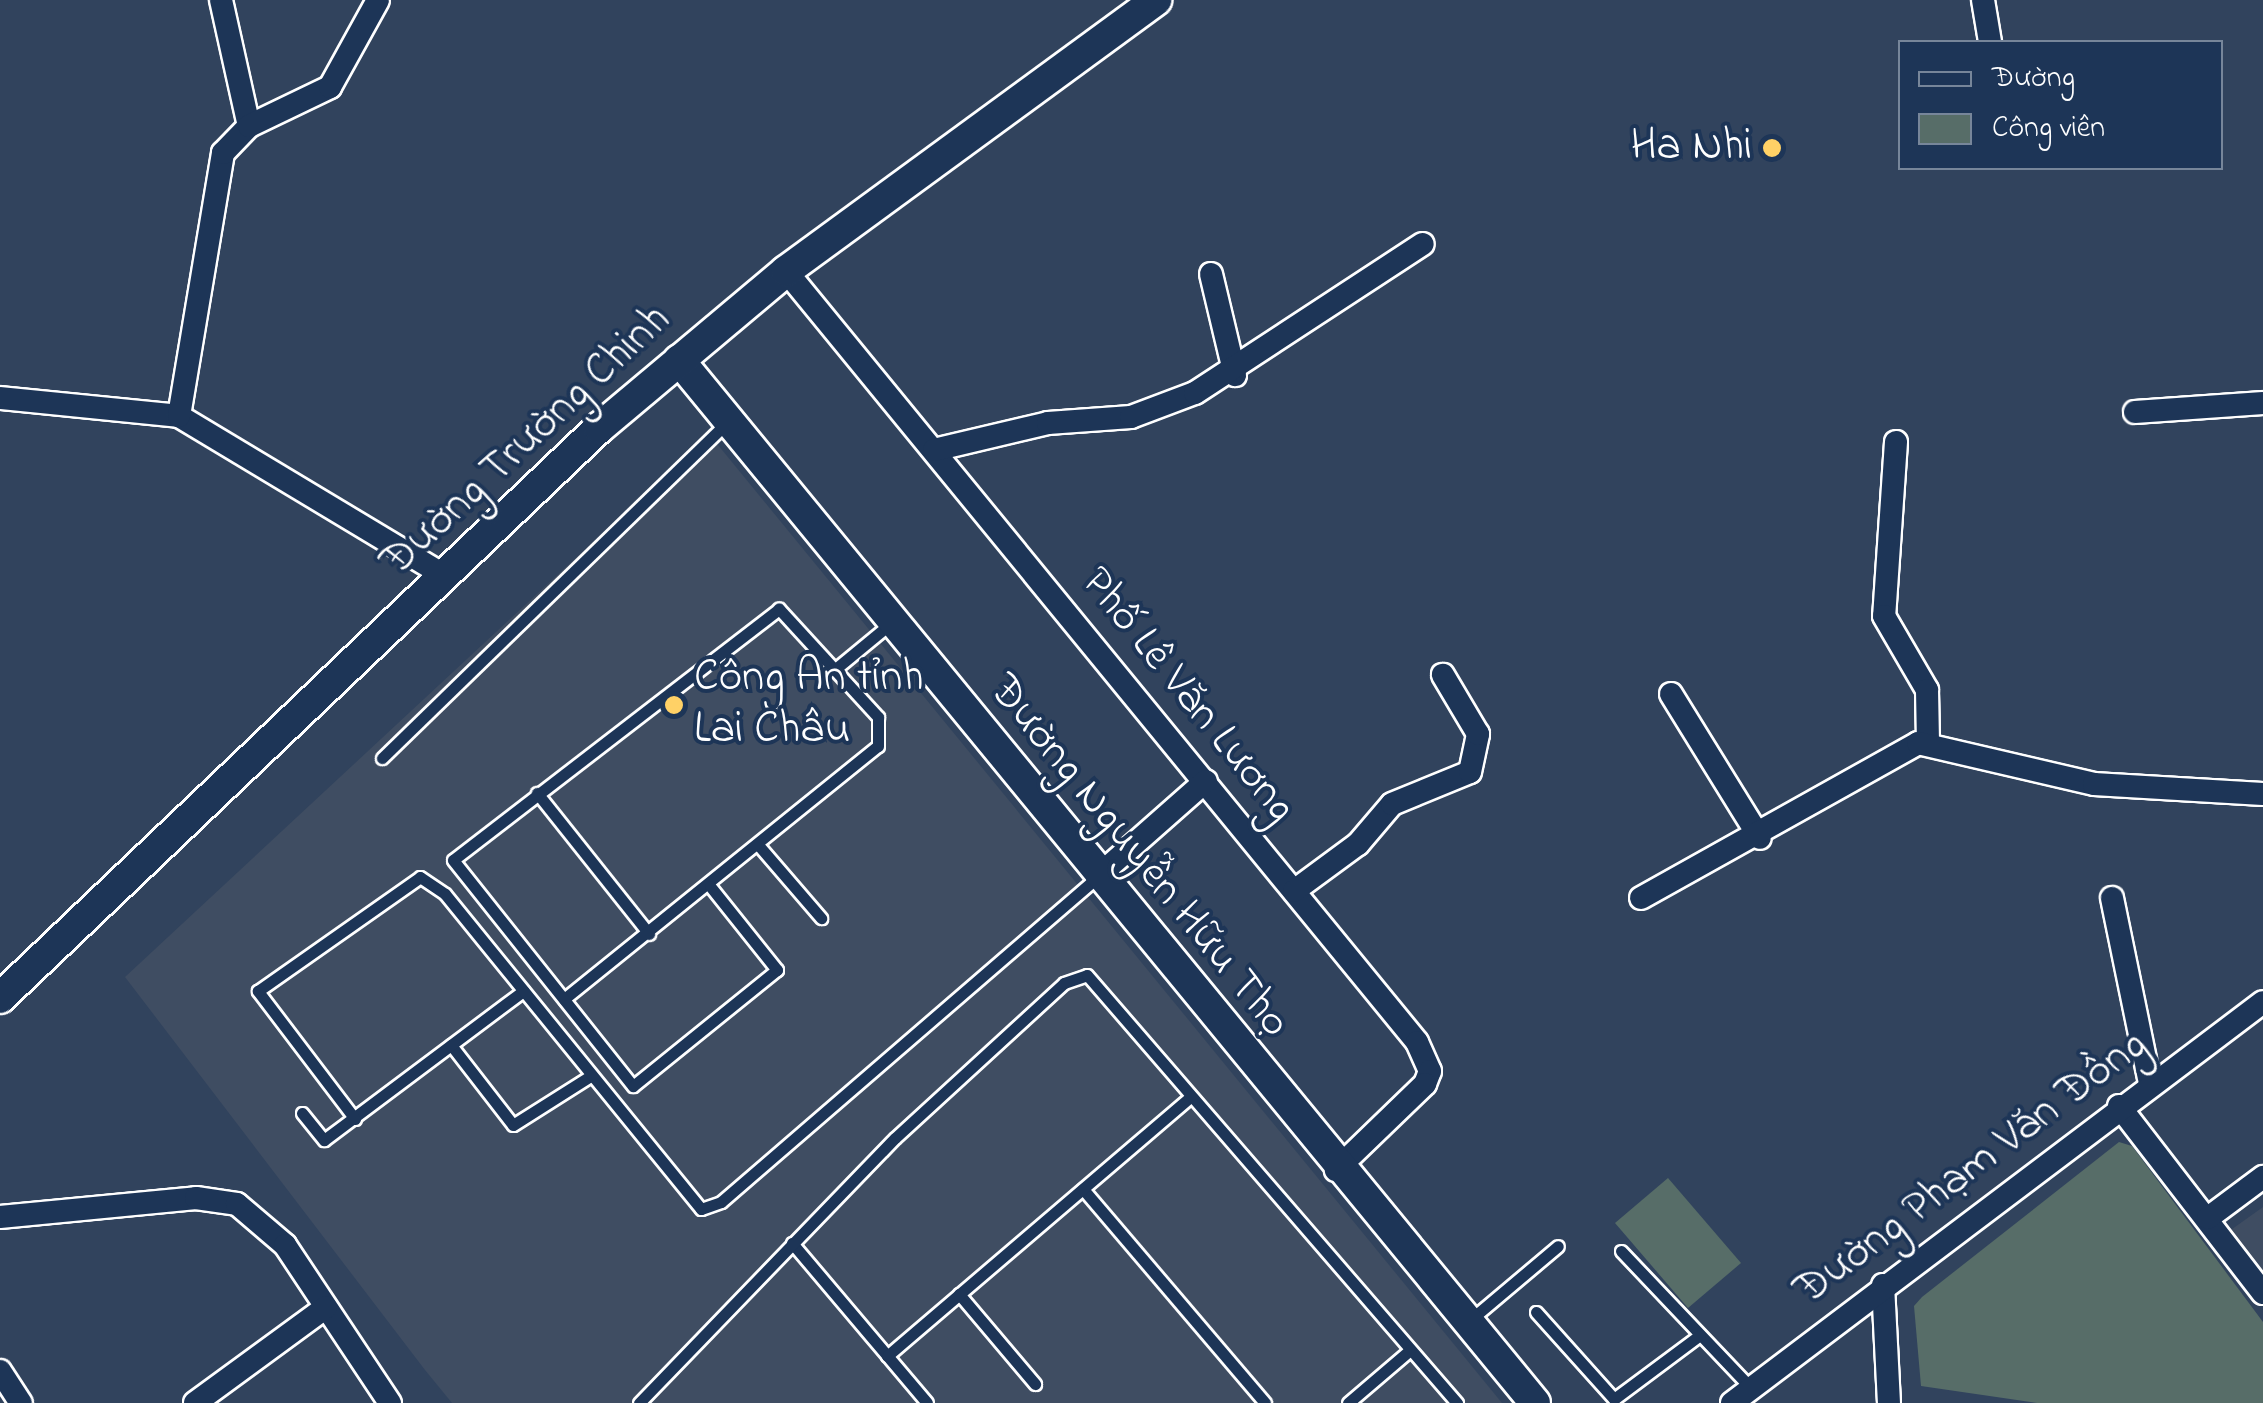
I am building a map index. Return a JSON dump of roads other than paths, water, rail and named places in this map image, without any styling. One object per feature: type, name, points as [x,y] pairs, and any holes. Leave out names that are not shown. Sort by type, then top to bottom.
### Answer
[{"type":"main road","name":"Đường Trường Chinh","points":[[0,998],[679,360],[786,270],[1156,0]]},
{"type":"main road","name":"Đường Nguyễn Hữu Thọ","points":[[679,360],[1336,1170],[1535,1403]]},
{"type":"street","points":[[221,0],[249,126]]},
{"type":"street","points":[[178,416],[219,167],[249,126],[330,88],[378,0]]},
{"type":"street","points":[[1983,0],[1990,40]]},
{"type":"street","points":[[934,450],[1048,422],[1145,414],[1235,375],[1423,244]]},
{"type":"street","name":"Phố Lê Văn Lương","points":[[786,270],[1417,1042],[1430,1071],[1417,1096],[1336,1170]]},
{"type":"street","points":[[1211,274],[1235,375]]},
{"type":"street","points":[[0,398],[178,416],[445,576]]},
{"type":"street","points":[[2135,412],[2263,403]]},
{"type":"street","points":[[1896,442],[1883,605],[1927,690],[1928,744]]},
{"type":"street","points":[[1294,892],[1358,844],[1392,804],[1470,772],[1478,734],[1443,675]]},
{"type":"street","points":[[1671,694],[1760,838]]},
{"type":"street","points":[[1641,898],[1712,852],[1760,838],[1895,750],[1928,744],[2107,786],[2263,794]]},
{"type":"street","points":[[1097,877],[1206,781]]},
{"type":"street","points":[[2112,898],[2150,1083]]},
{"type":"street","name":"Đường Phạm Văn Đồng","points":[[1732,1403],[2118,1106],[2263,1002]]},
{"type":"street","points":[[2118,1106],[2263,1292]]},
{"type":"street","points":[[2208,1218],[2263,1177]]},
{"type":"street","points":[[0,1217],[196,1198],[236,1204],[285,1245],[390,1403]]},
{"type":"street","points":[[1883,1285],[1889,1403]]},
{"type":"street","points":[[196,1403],[326,1307]]},
{"type":"street","points":[[0,1371],[21,1403]]},
{"type":"lane","points":[[382,758],[728,421]]},
{"type":"lane","points":[[564,999],[760,847],[883,737],[838,666],[796,618],[770,609],[453,860],[633,1086],[777,970],[710,886]]},
{"type":"lane","points":[[838,666],[890,624]]},
{"type":"lane","points":[[538,793],[649,934]]},
{"type":"lane","points":[[760,847],[821,918]]},
{"type":"lane","points":[[355,1118],[258,991],[420,877],[445,894],[684,1198],[711,1207],[1097,877]]},
{"type":"lane","points":[[639,1403],[792,1244],[1075,976],[1096,979],[1190,1096],[1457,1403]]},
{"type":"lane","points":[[302,1112],[324,1140],[523,991]]},
{"type":"lane","points":[[451,1045],[513,1125],[589,1077]]},
{"type":"lane","points":[[888,1356],[1190,1096]]},
{"type":"lane","points":[[1083,1189],[1264,1403]]},
{"type":"lane","points":[[792,1244],[928,1403]]},
{"type":"lane","points":[[1466,1324],[1558,1246]]},
{"type":"lane","points":[[1621,1251],[1751,1388]]},
{"type":"lane","points":[[959,1294],[1036,1384]]},
{"type":"lane","points":[[1536,1312],[1614,1399],[1700,1335]]},
{"type":"lane","points":[[1348,1403],[1410,1350]]},
{"type":"place","name":"Ha Nhi","points":[[1772,148]]},
{"type":"place","name":"Công An tỉnh Lai Châu","points":[[674,705]]}]
